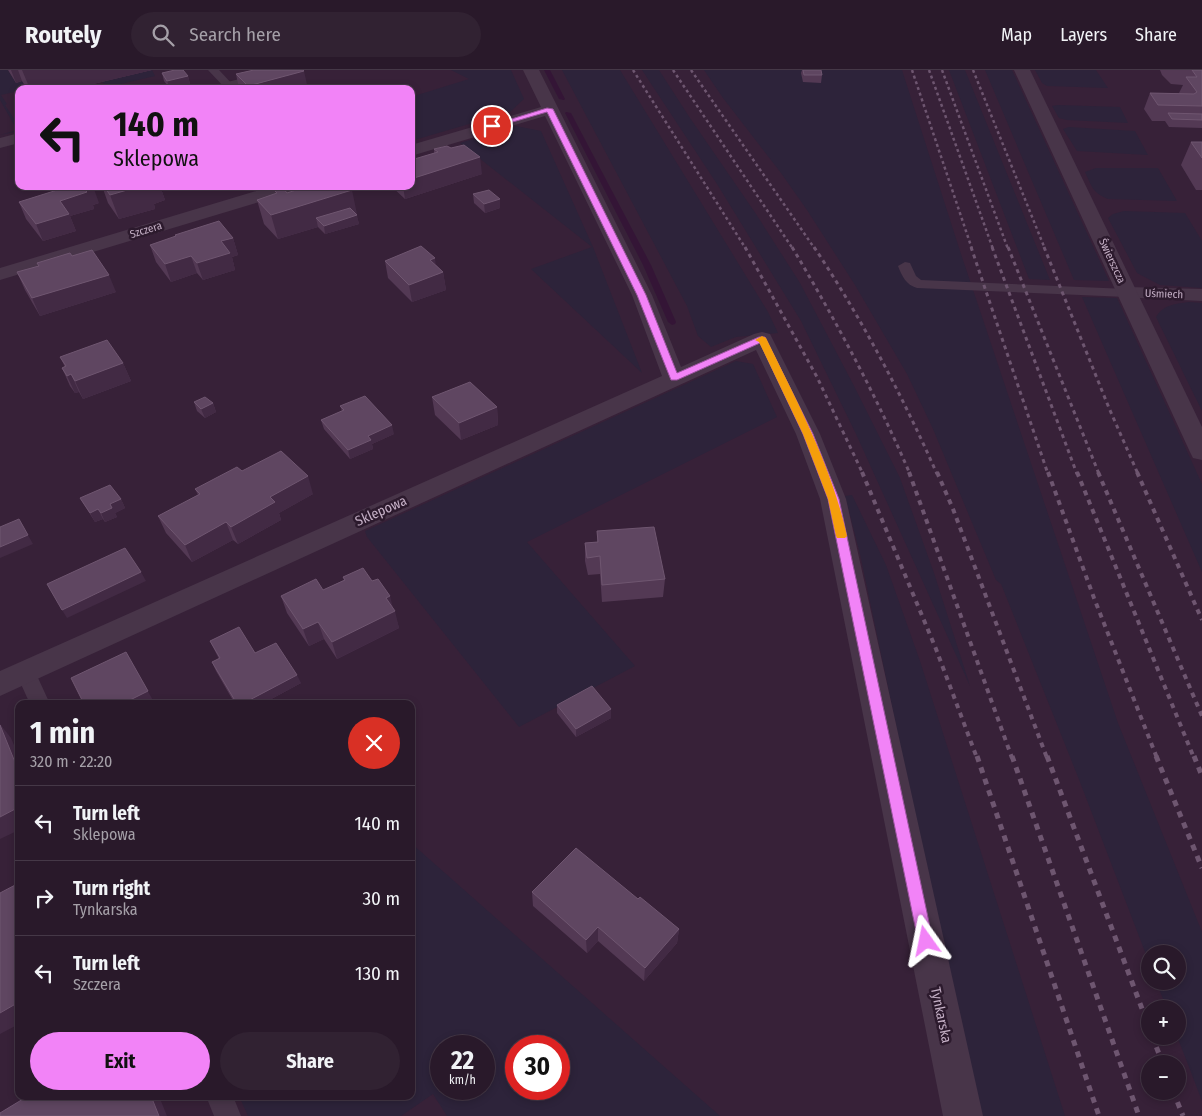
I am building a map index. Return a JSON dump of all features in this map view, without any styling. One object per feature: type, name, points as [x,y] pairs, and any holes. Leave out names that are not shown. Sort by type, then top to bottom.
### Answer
[{"type":"street","points":[[232,85],[293,70]]},
{"type":"street","points":[[531,70],[642,295],[674,378]]},
{"type":"street","name":"Świerszcza","points":[[1022,70],[1202,452]]},
{"type":"street","points":[[415,150],[550,109]]},
{"type":"street","points":[[0,143],[15,139]]},
{"type":"street","name":"Szczera","points":[[0,274],[280,190]]},
{"type":"street","name":"Uśmiech","points":[[1127,293],[1202,295]]},
{"type":"street","name":"Sklepowa","points":[[0,684],[762,338]]},
{"type":"street","name":"Tynkarska","points":[[762,338],[808,434],[833,499],[963,1116]]},
{"type":"lane","points":[[213,70],[223,85]]},
{"type":"lane","points":[[905,266],[910,278],[917,284],[1127,293]]},
{"type":"lane","points":[[26,673],[38,700]]},
{"type":"lane","points":[[221,1100],[228,1116]]},
{"type":"shaded area","points":[[0,70],[8,70],[16,83],[22,81],[24,85],[15,85],[15,92],[1,95],[15,120],[15,126],[0,100]]},
{"type":"shaded area","points":[[152,70],[155,76],[117,85],[106,85],[102,82]]},
{"type":"shaded area","points":[[451,70],[511,70],[524,99],[510,112],[415,140],[415,96],[469,79]]},
{"type":"shaded area","points":[[562,70],[620,70],[768,312],[778,333],[736,337],[711,347],[698,336],[687,306]]},
{"type":"shaded area","points":[[642,70],[659,70],[800,283],[900,478],[934,573],[970,686],[856,434],[801,321],[717,184]]},
{"type":"shaded area","points":[[704,70],[902,70],[960,251],[1118,723],[1202,932],[1202,1101],[1186,1055],[1180,1045],[1186,1045],[1186,1000],[1163,1000],[1160,990],[1186,990],[1186,945],[1142,945],[1001,584],[996,580],[933,429],[907,374],[855,285],[807,210]]},
{"type":"shaded area","points":[[949,70],[965,70],[1050,280],[1029,279]]},
{"type":"shaded area","points":[[985,70],[1012,70],[1109,281],[1074,280]]},
{"type":"shaded area","points":[[1035,70],[1096,70],[1108,88],[1047,86],[1042,83]]},
{"type":"shaded area","points":[[1052,106],[1120,107],[1128,123],[1059,118]]},
{"type":"shaded area","points":[[516,126],[541,131],[593,247],[642,373],[531,269],[592,247],[460,143]]},
{"type":"shaded area","points":[[1069,127],[1135,131],[1148,155],[1077,151],[1063,129]]},
{"type":"shaded area","points":[[1096,168],[1158,168],[1177,201],[1108,199],[1096,191],[1085,172]]},
{"type":"shaded area","points":[[1124,211],[1185,213],[1202,241],[1202,288],[1160,285],[1137,273],[1108,218],[1113,214]]},
{"type":"shaded area","points":[[1082,297],[1117,298],[1202,484],[1202,572]]},
{"type":"shaded area","points":[[1189,302],[1202,303],[1202,411],[1156,317],[1167,307]]},
{"type":"shaded area","points":[[736,361],[753,364],[777,417],[527,542],[635,666],[519,727],[367,537],[365,531]]},
{"type":"shaded area","points":[[852,495],[886,565],[920,661],[1065,1116],[978,1116],[860,554],[845,496]]},
{"type":"shaded area","points":[[415,847],[720,1116],[447,1116],[437,1100],[495,1100],[495,1035],[430,1035],[430,1096],[401,1116],[248,1116],[241,1100],[415,1100]]},
{"type":"building","points":[[183,70],[188,76],[167,81],[162,73]]},
{"type":"building","points":[[254,70],[304,71],[252,85],[247,85],[236,74]]},
{"type":"building","points":[[803,70],[821,70],[822,75],[804,75]]},
{"type":"building","points":[[1192,70],[1202,70],[1202,106],[1158,105],[1150,93],[1194,94],[1197,92],[1186,77],[1197,77]]},
{"type":"building","points":[[1168,113],[1202,114],[1202,120],[1172,119]]},
{"type":"building","points":[[1191,142],[1202,142],[1202,158]]},
{"type":"building","points":[[464,145],[480,157],[415,178],[415,159],[438,152],[434,149],[447,146],[451,148]]},
{"type":"building","points":[[57,190],[85,190],[87,192],[60,201],[69,214],[36,224],[19,202]]},
{"type":"building","points":[[107,190],[127,190],[110,195]]},
{"type":"building","points":[[278,190],[285,190],[287,193],[296,190],[352,190],[271,215],[257,200],[277,193],[275,191]]},
{"type":"building","points":[[489,190],[500,199],[484,204],[473,194]]},
{"type":"building","points":[[350,208],[357,215],[324,226],[316,218]]},
{"type":"building","points":[[219,221],[233,238],[221,241],[230,253],[197,263],[191,256],[165,264],[150,245],[175,235]]},
{"type":"building","points":[[421,246],[435,258],[430,260],[443,272],[409,285],[385,261]]},
{"type":"building","points":[[92,250],[109,275],[32,298],[17,272],[39,266],[37,263],[70,253],[72,256]]},
{"type":"building","points":[[107,340],[123,363],[75,381],[71,374],[67,376],[62,368],[66,366],[60,357]]},
{"type":"building","points":[[470,382],[497,407],[459,423],[432,397]]},
{"type":"building","points":[[365,396],[392,425],[368,436],[371,440],[348,450],[321,420],[344,410],[340,406]]},
{"type":"building","points":[[205,397],[213,403],[201,409],[194,402]]},
{"type":"building","points":[[281,451],[308,476],[270,497],[275,502],[231,527],[226,522],[185,545],[158,516],[200,494],[195,489],[237,467],[242,471]]},
{"type":"building","points":[[110,485],[121,499],[110,504],[112,508],[101,513],[98,509],[90,513],[80,498]]},
{"type":"building","points":[[19,519],[28,535],[0,547],[0,527]]},
{"type":"building","points":[[654,527],[665,579],[602,585],[600,556],[587,558],[585,543],[598,542],[597,531]]},
{"type":"building","points":[[125,548],[141,572],[62,610],[47,584]]},
{"type":"building","points":[[363,568],[372,581],[378,579],[390,596],[386,598],[395,611],[332,642],[318,622],[303,629],[281,596],[316,579],[323,590],[345,580],[343,577]]},
{"type":"building","points":[[239,627],[255,653],[276,643],[297,675],[250,700],[235,700],[212,662],[220,658],[210,641]]},
{"type":"building","points":[[126,652],[148,691],[130,700],[82,700],[71,678]]},
{"type":"building","points":[[592,686],[611,709],[576,729],[557,705]]},
{"type":"building","points":[[0,725],[15,762],[15,809],[0,817]]},
{"type":"building","points":[[576,848],[638,899],[640,897],[679,929],[645,968],[598,927],[586,940],[532,892]]},
{"type":"building","points":[[15,885],[15,1004],[0,1013],[0,893]]},
{"type":"building","points":[[21,1100],[153,1100],[159,1116],[0,1116],[0,1113]]},
{"type":"waterway","points":[[547,70],[562,99]]},
{"type":"waterway","points":[[568,113],[647,265],[672,322]]},
{"type":"railway","points":[[633,70],[746,249]]},
{"type":"railway","points":[[673,70],[793,249]]},
{"type":"railway","points":[[691,70],[815,249]]},
{"type":"railway","points":[[912,70],[972,249]]},
{"type":"railway","points":[[929,70],[993,249]]},
{"type":"railway","points":[[942,70],[1008,249]]},
{"type":"railway","points":[[973,70],[1045,249]]},
{"type":"railway","points":[[745,247],[817,377],[863,474]]},
{"type":"railway","points":[[792,247],[855,359],[910,474]]},
{"type":"railway","points":[[814,247],[849,302],[880,358],[910,415],[937,474]]},
{"type":"railway","points":[[971,247],[1048,474]]},
{"type":"railway","points":[[992,247],[1077,474]]},
{"type":"railway","points":[[1008,247],[1099,474]]},
{"type":"railway","points":[[1044,247],[1109,408],[1138,474]]},
{"type":"railway","points":[[862,472],[936,649],[977,758]]},
{"type":"railway","points":[[909,472],[1012,758]]},
{"type":"railway","points":[[937,472],[953,509],[1047,758]]},
{"type":"railway","points":[[1048,472],[1094,598],[1157,758]]},
{"type":"railway","points":[[1077,472],[1194,758]]},
{"type":"railway","points":[[1098,472],[1202,716]]},
{"type":"railway","points":[[1137,472],[1202,620]]},
{"type":"railway","points":[[977,756],[1099,1116]]},
{"type":"railway","points":[[1012,756],[1139,1116]]},
{"type":"railway","points":[[1047,756],[1141,1006]]},
{"type":"railway","points":[[1156,756],[1202,868]]},
{"type":"railway","points":[[1194,756],[1202,776]]},
{"type":"railway","points":[[1156,1045],[1159,1055]]},
{"type":"railway","points":[[1177,1100],[1183,1116]]},
{"type":"slow traffic","points":[[760,340],[762,338],[808,434],[833,499],[841,536]]},
{"type":"route","points":[[492,126],[550,109],[642,295],[674,378],[762,338],[808,434],[833,499],[926,941]]}]
